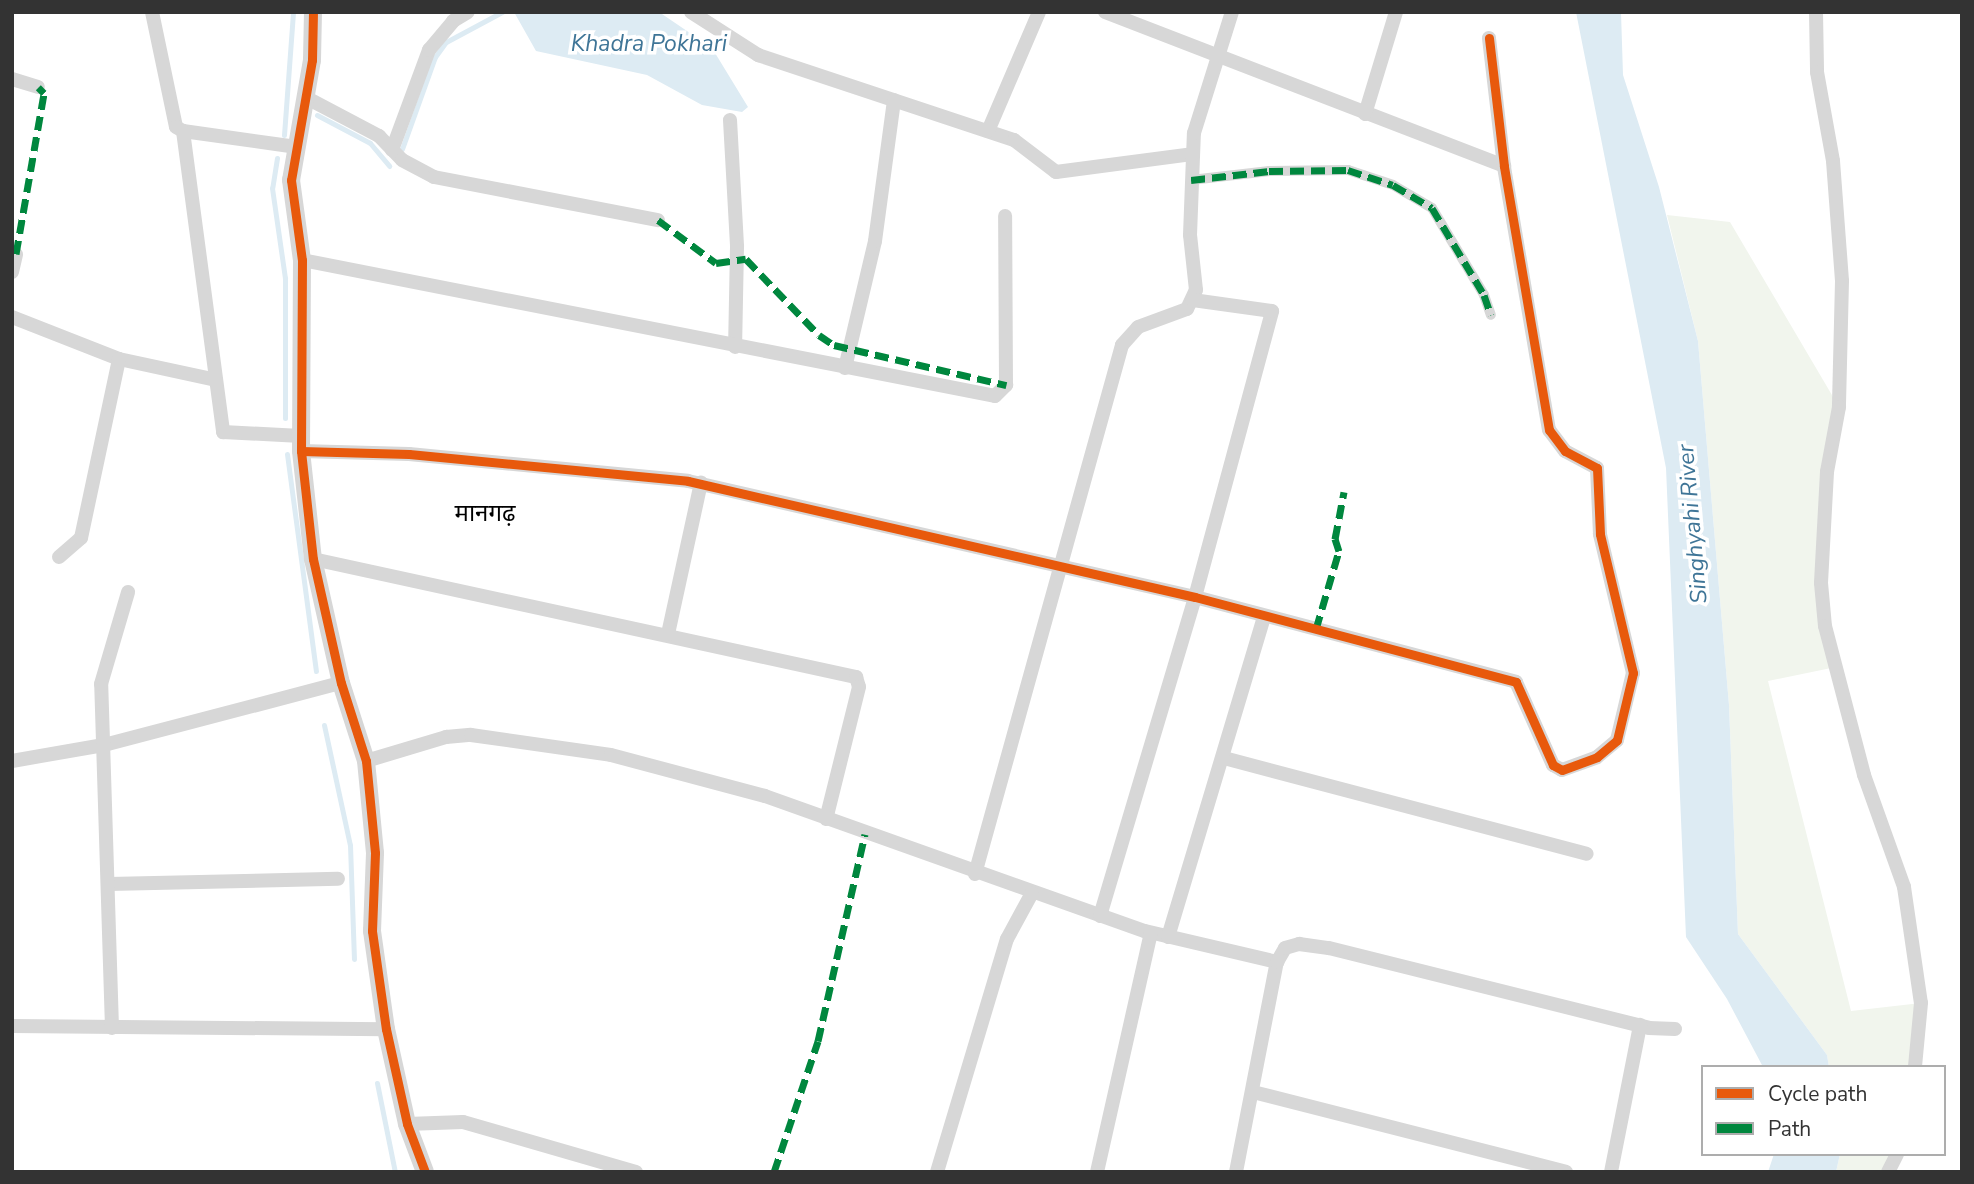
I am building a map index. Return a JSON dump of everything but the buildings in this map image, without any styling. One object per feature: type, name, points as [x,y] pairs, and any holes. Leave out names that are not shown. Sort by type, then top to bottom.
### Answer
[{"type":"street","points":[[152,12],[163,52],[170,117],[183,131],[223,432],[301,443],[701,483],[1195,597],[1516,682],[1559,770],[1597,757],[1617,740],[1633,673],[1600,534],[1597,468],[1565,451],[1549,430],[1504,166],[1489,38]]},
{"type":"street","points":[[313,12],[305,97],[291,180],[302,260],[301,443],[313,559],[341,683],[366,761],[375,853],[372,931],[386,1029],[407,1124],[425,1172]]},
{"type":"street","points":[[392,150],[429,50],[453,21],[468,12]]},
{"type":"street","points":[[691,12],[758,55],[1014,140],[1055,172],[1192,154]]},
{"type":"street","points":[[988,131],[1039,12]]},
{"type":"street","points":[[1105,12],[1504,166]]},
{"type":"street","points":[[975,874],[1122,345],[1138,327],[1187,309],[1196,290],[1192,154],[1217,57],[1232,12]]},
{"type":"street","points":[[1816,12],[1816,72],[1833,161],[1842,281],[1839,407],[1827,472],[1821,583],[1825,626],[1864,775],[1903,887],[1921,1003],[1915,1065]]},
{"type":"street","points":[[1365,114],[1395,13]]},
{"type":"street","points":[[12,79],[38,87]]},
{"type":"street","points":[[305,97],[379,136],[414,169],[434,177],[658,220]]},
{"type":"street","points":[[845,368],[875,241],[894,100]]},
{"type":"street","points":[[730,120],[737,247],[735,347]]},
{"type":"street","points":[[183,131],[297,147]]},
{"type":"street","points":[[1191,180],[1269,172],[1348,170],[1393,185],[1432,208],[1484,295],[1491,315]]},
{"type":"street","points":[[302,260],[394,275],[735,347],[995,396],[1003,392],[1004,216]]},
{"type":"street","points":[[12,272],[16,254]]},
{"type":"street","points":[[1100,916],[1195,597],[1272,311],[1193,300]]},
{"type":"street","points":[[12,317],[119,359],[216,380]]},
{"type":"street","points":[[59,557],[81,538],[119,359]]},
{"type":"street","points":[[668,634],[701,483]]},
{"type":"street","points":[[313,559],[668,634],[858,679],[826,819]]},
{"type":"street","points":[[113,1028],[101,684],[128,592]]},
{"type":"street","points":[[1168,937],[1224,758],[1264,616]]},
{"type":"street","points":[[12,761],[104,745],[341,683]]},
{"type":"street","points":[[366,761],[446,737],[471,735],[611,755],[765,796],[975,874],[1151,933],[1277,962]]},
{"type":"street","points":[[1224,758],[1587,854]]},
{"type":"street","points":[[109,884],[338,879]]},
{"type":"street","points":[[937,1172],[1007,939],[1032,893]]},
{"type":"street","points":[[1097,1172],[1151,933]]},
{"type":"street","points":[[1236,1172],[1277,962],[1285,948],[1299,944],[1329,948],[1640,1026],[1675,1029]]},
{"type":"street","points":[[12,1026],[386,1029]]},
{"type":"street","points":[[1611,1172],[1640,1026]]},
{"type":"street","points":[[1253,1092],[1566,1172]]},
{"type":"street","points":[[407,1124],[463,1122],[636,1172]]},
{"type":"street","points":[[1888,1172],[1896,1156]]},
{"type":"shaded area","points":[[1667,215],[1730,222],[1839,407],[1821,583],[1836,667],[1768,681],[1851,1011],[1921,1003],[1915,1065],[1829,1065],[1827,1055],[1738,934],[1729,705],[1698,341]]},
{"type":"shaded area","points":[[1840,1156],[1896,1156],[1888,1172],[1836,1172]]},
{"type":"water","name":"Khadra Pokhari","points":[[514,12],[659,12],[712,48],[748,107],[742,112],[702,105],[647,75],[536,51]]},
{"type":"water","name":"Singhyahi River","points":[[1576,12],[1621,12],[1623,75],[1659,187],[1698,341],[1729,705],[1738,934],[1827,1055],[1829,1065],[1762,1065],[1727,999],[1686,937],[1666,468]]},
{"type":"water","points":[[1773,1156],[1840,1156],[1836,1172],[1768,1172]]},
{"type":"waterway","points":[[284,135],[293,12]]},
{"type":"waterway","points":[[402,149],[435,57],[446,42],[502,12]]},
{"type":"waterway","points":[[317,115],[370,143],[389,166]]},
{"type":"waterway","points":[[277,158],[272,188],[285,278],[285,418]]},
{"type":"waterway","points":[[287,454],[316,671]]},
{"type":"waterway","points":[[324,725],[350,845],[354,959]]},
{"type":"waterway","points":[[377,1083],[395,1172]]},
{"type":"marked path","points":[[16,254],[44,93],[38,87]]},
{"type":"marked path","points":[[1191,180],[1269,171],[1348,170],[1393,185],[1432,208],[1484,295],[1491,315]]},
{"type":"marked path","points":[[658,220],[716,263],[746,259],[819,335],[834,345],[1006,385]]},
{"type":"marked path","points":[[1316,629],[1339,551],[1335,539],[1344,492]]},
{"type":"marked path","points":[[774,1172],[818,1041],[865,834]]},
{"type":"cycle path","points":[[313,12],[312,60],[291,180],[302,260],[301,451],[313,559],[341,683],[366,761],[375,853],[372,931],[386,1029],[407,1124],[425,1172]]},
{"type":"cycle path","points":[[301,451],[409,454],[688,481],[1195,597],[1516,682],[1553,765],[1562,770],[1597,757],[1617,740],[1633,673],[1600,534],[1597,468],[1565,451],[1549,430],[1504,166],[1489,38]]},
{"type":"district","name":"मानगढ़","points":[[485,514]]}]
